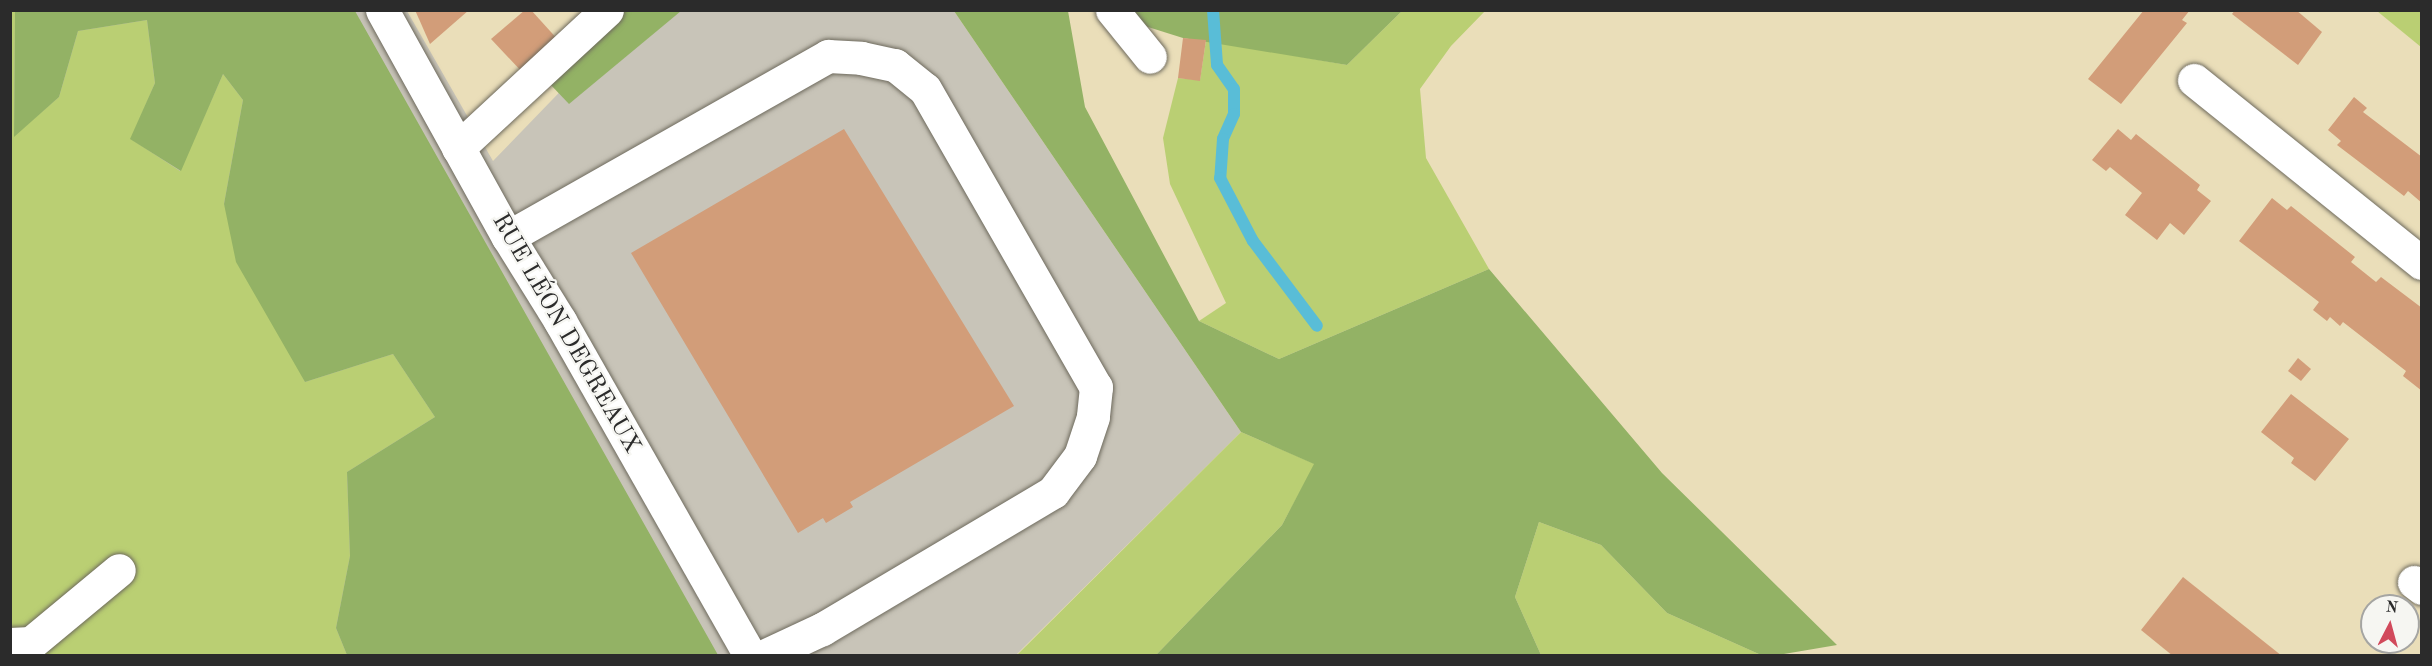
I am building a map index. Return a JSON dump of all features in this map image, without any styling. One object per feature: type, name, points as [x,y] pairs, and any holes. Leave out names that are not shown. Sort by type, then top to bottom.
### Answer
[{"type":"street","name":"RUE LÉON DEGREAUX","points":[[382,10],[508,237],[560,321],[750,656]]},
{"type":"street","points":[[458,148],[607,10]]},
{"type":"street","points":[[1112,10],[1150,57]]},
{"type":"street","points":[[508,237],[828,56],[861,58],[895,65],[925,89],[1096,387],[1092,417],[1080,456],[1053,492],[822,629],[764,656]]},
{"type":"street","points":[[2194,80],[2421,263]]},
{"type":"street","points":[[10,644],[32,643],[118,570]]},
{"type":"shaded area","points":[[10,11],[407,11],[493,161],[638,11],[954,11],[1241,432],[1016,655],[11,655]]},
{"type":"green space","points":[[10,11],[15,11],[14,136],[59,97],[78,31],[147,20],[155,83],[131,139],[180,171],[223,74],[243,100],[224,204],[305,382],[393,354],[435,417],[347,472],[350,556],[336,628],[347,655],[11,655]]},
{"type":"green space","points":[[15,11],[355,11],[718,655],[347,655],[336,628],[350,556],[347,472],[435,417],[393,354],[305,382],[236,262],[224,204],[243,100],[223,74],[181,171],[130,139],[155,83],[147,20],[78,31],[59,97],[14,137]]},
{"type":"green space","points":[[624,11],[681,11],[569,104],[549,83]]},
{"type":"green space","points":[[954,11],[1068,11],[1085,107],[1199,321],[1279,359],[1489,269],[1662,473],[1837,645],[1778,655],[1761,655],[1667,613],[1601,545],[1539,522],[1515,597],[1541,655],[1156,655],[1282,525],[1314,464],[1241,432]]},
{"type":"green space","points":[[1120,11],[1402,11],[1347,65],[1183,38],[1148,27]]},
{"type":"green space","points":[[1402,11],[1485,11],[1451,46],[1420,89],[1426,158],[1489,269],[1279,359],[1199,321],[1226,303],[1170,184],[1163,138],[1178,78],[1200,80],[1206,40],[1347,65]]},
{"type":"green space","points":[[2377,11],[2421,11],[2421,47]]},
{"type":"green space","points":[[1241,432],[1315,464],[1282,525],[1156,655],[1016,656]]},
{"type":"green space","points":[[1539,522],[1601,545],[1667,613],[1761,655],[1541,655],[1515,597]]},
{"type":"building","points":[[415,10],[469,10],[430,44]]},
{"type":"building","points":[[525,10],[531,10],[560,42],[524,74],[491,39]]},
{"type":"building","points":[[2144,10],[2190,10],[2182,20],[2187,23],[2121,104],[2088,79]]},
{"type":"building","points":[[2235,10],[2296,10],[2322,32],[2298,65],[2232,14]]},
{"type":"building","points":[[1183,38],[1206,40],[1200,81],[1178,78]]},
{"type":"building","points":[[2354,97],[2367,108],[2363,112],[2422,157],[2422,203],[2408,191],[2404,196],[2337,145],[2341,141],[2328,130]]},
{"type":"building","points":[[844,129],[1014,406],[850,502],[853,507],[826,523],[823,518],[798,533],[631,253]]},
{"type":"building","points":[[2118,129],[2131,140],[2136,134],[2200,185],[2197,190],[2211,201],[2184,235],[2170,223],[2157,240],[2125,215],[2142,193],[2110,167],[2106,171],[2092,160]]},
{"type":"building","points":[[2272,198],[2287,210],[2291,206],[2355,257],[2351,262],[2376,282],[2381,277],[2422,308],[2422,391],[2403,376],[2406,371],[2343,322],[2340,326],[2330,317],[2327,321],[2313,310],[2319,302],[2239,241]]},
{"type":"building","points":[[2298,358],[2311,369],[2301,381],[2288,371]]},
{"type":"building","points":[[2291,394],[2349,439],[2315,481],[2291,463],[2294,458],[2261,432]]},
{"type":"building","points":[[2183,577],[2282,656],[2173,656],[2141,630]]},
{"type":"waterway","points":[[1213,10],[1217,65],[1234,89],[1234,114],[1223,139],[1220,178],[1253,241],[1317,326]]}]
